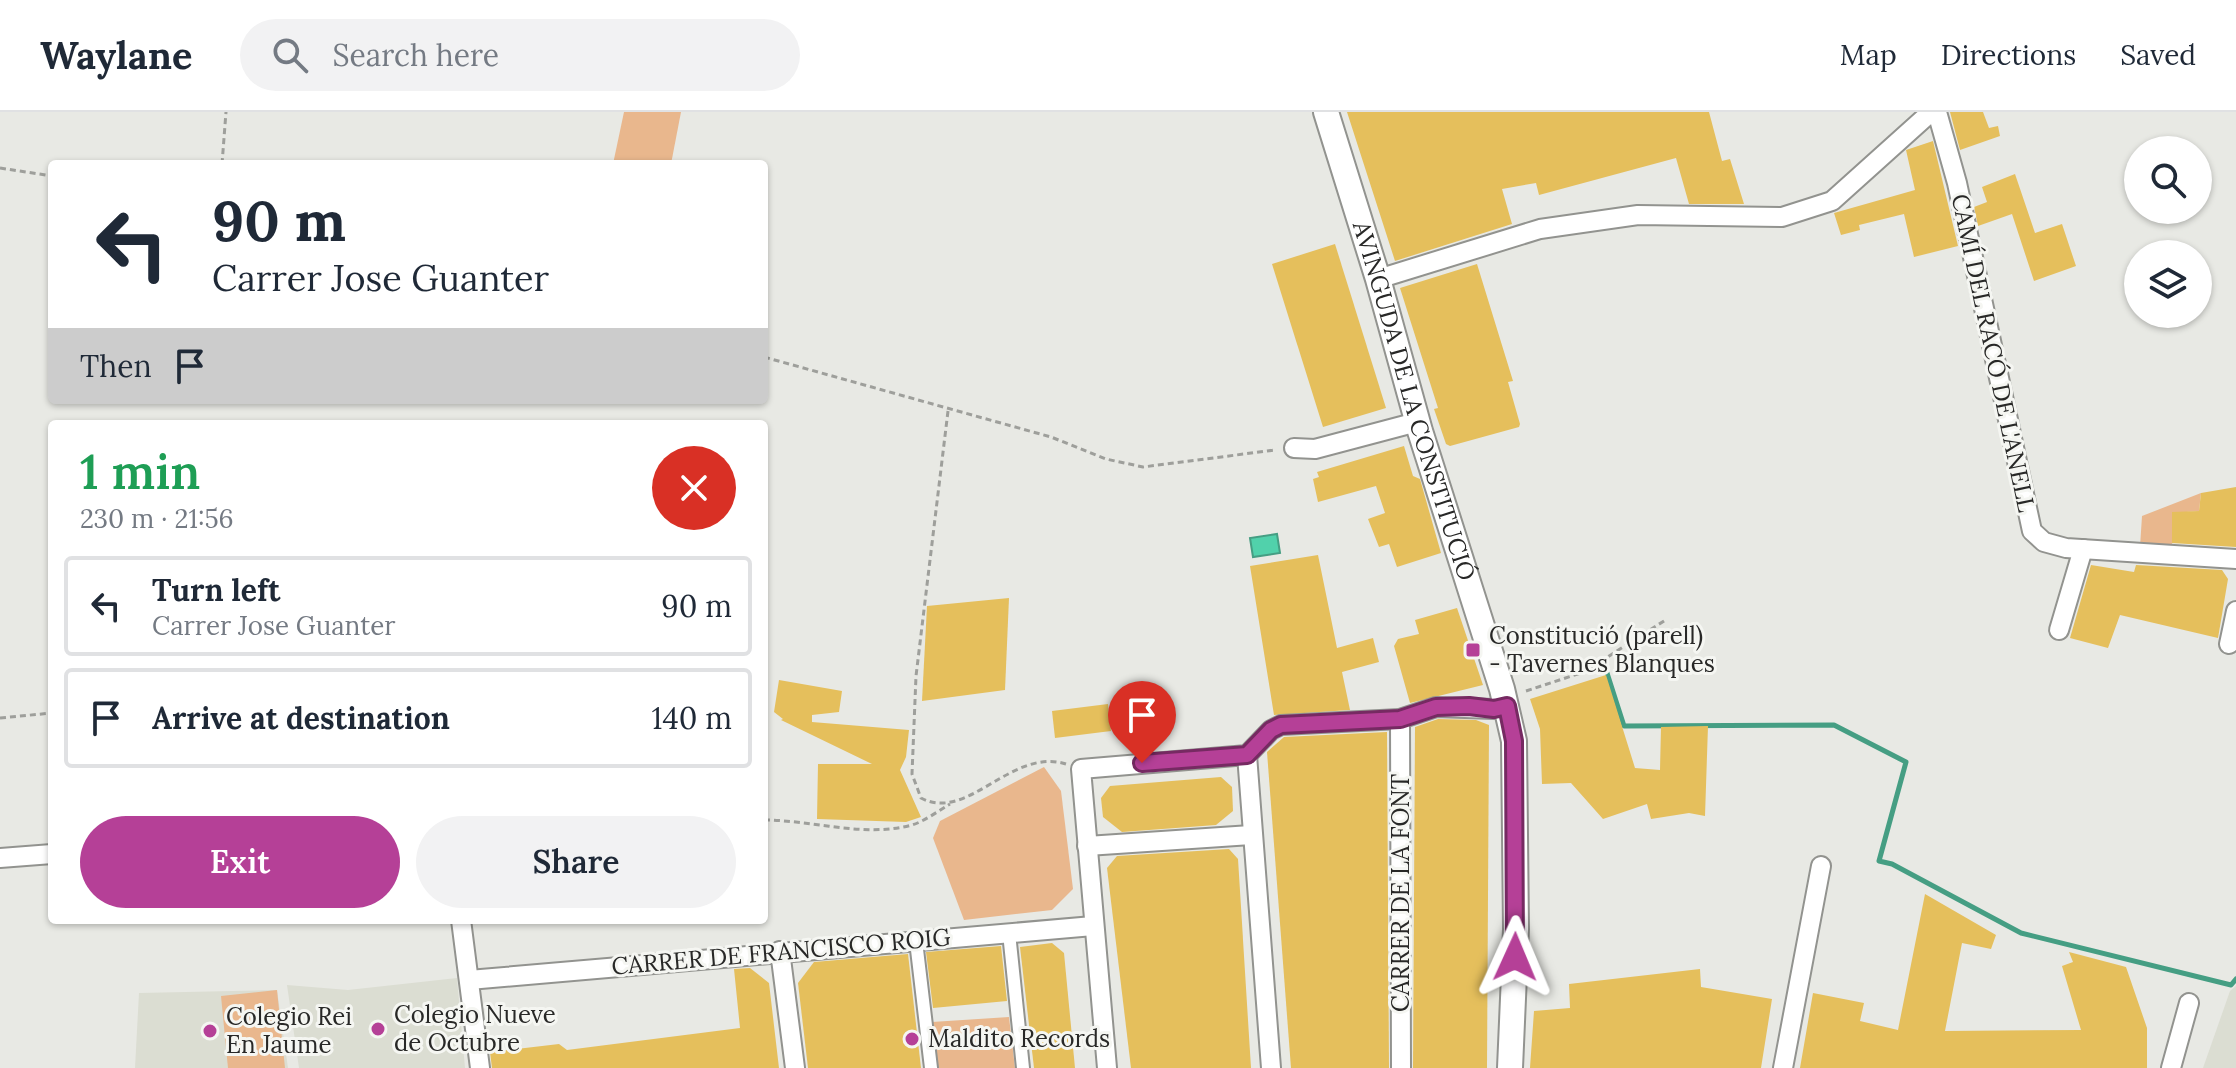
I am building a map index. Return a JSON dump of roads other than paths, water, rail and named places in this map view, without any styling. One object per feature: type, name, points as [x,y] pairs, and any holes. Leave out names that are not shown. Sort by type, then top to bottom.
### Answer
[{"type":"main road","name":"AVINGUDA DE LA CONSTITUCIÓ","points":[[1326,112],[1378,279],[1417,422],[1505,698],[1514,741],[1516,929],[1510,1068]]},
{"type":"street","points":[[1378,279],[1540,229],[1638,215],[1786,216],[1832,201],[1931,112]]},
{"type":"street","name":"CAMÍ DEL RACÓ DE L'ANELL","points":[[1937,112],[1957,183],[2032,531],[2044,542],[2083,549],[2236,559]]},
{"type":"street","points":[[1294,448],[1315,449],[1417,422]]},
{"type":"street","points":[[2059,630],[2083,549]]},
{"type":"street","points":[[2229,644],[2236,611]]},
{"type":"street","points":[[1107,1068],[1081,769],[1247,755],[1271,730],[1281,725],[1400,719],[1436,707],[1494,709],[1505,698]]},
{"type":"street","name":"CARRER DE LA FONT","points":[[1400,719],[1401,1068]]},
{"type":"street","points":[[1247,755],[1271,1068]]},
{"type":"street","points":[[1087,846],[1251,835]]},
{"type":"street","points":[[0,858],[48,854]]},
{"type":"street","points":[[1783,1068],[1821,866]]},
{"type":"street","points":[[462,924],[480,1068]]},
{"type":"street","name":"CARRER DE FRANCISCO ROIG","points":[[469,980],[1093,926]]},
{"type":"street","points":[[1009,933],[1023,1068]]},
{"type":"street","points":[[916,941],[931,1068]]},
{"type":"street","points":[[780,951],[795,1068]]},
{"type":"street","points":[[2171,1068],[2189,1003]]},
{"type":"waterway","points":[[1600,671],[1607,673],[1624,726],[1834,725],[1906,762],[1879,861],[1892,864],[2021,933],[2231,985],[2236,979]]},
{"type":"place","name":"Constitució (parell) - Tavernes Blanques","points":[[1473,650]]},
{"type":"place","name":"Colegio Nueve de Octubre","points":[[378,1029]]},
{"type":"place","name":"Colegio Rei En Jaume","points":[[210,1031]]},
{"type":"place","name":"Maldito Records","points":[[912,1039]]}]
